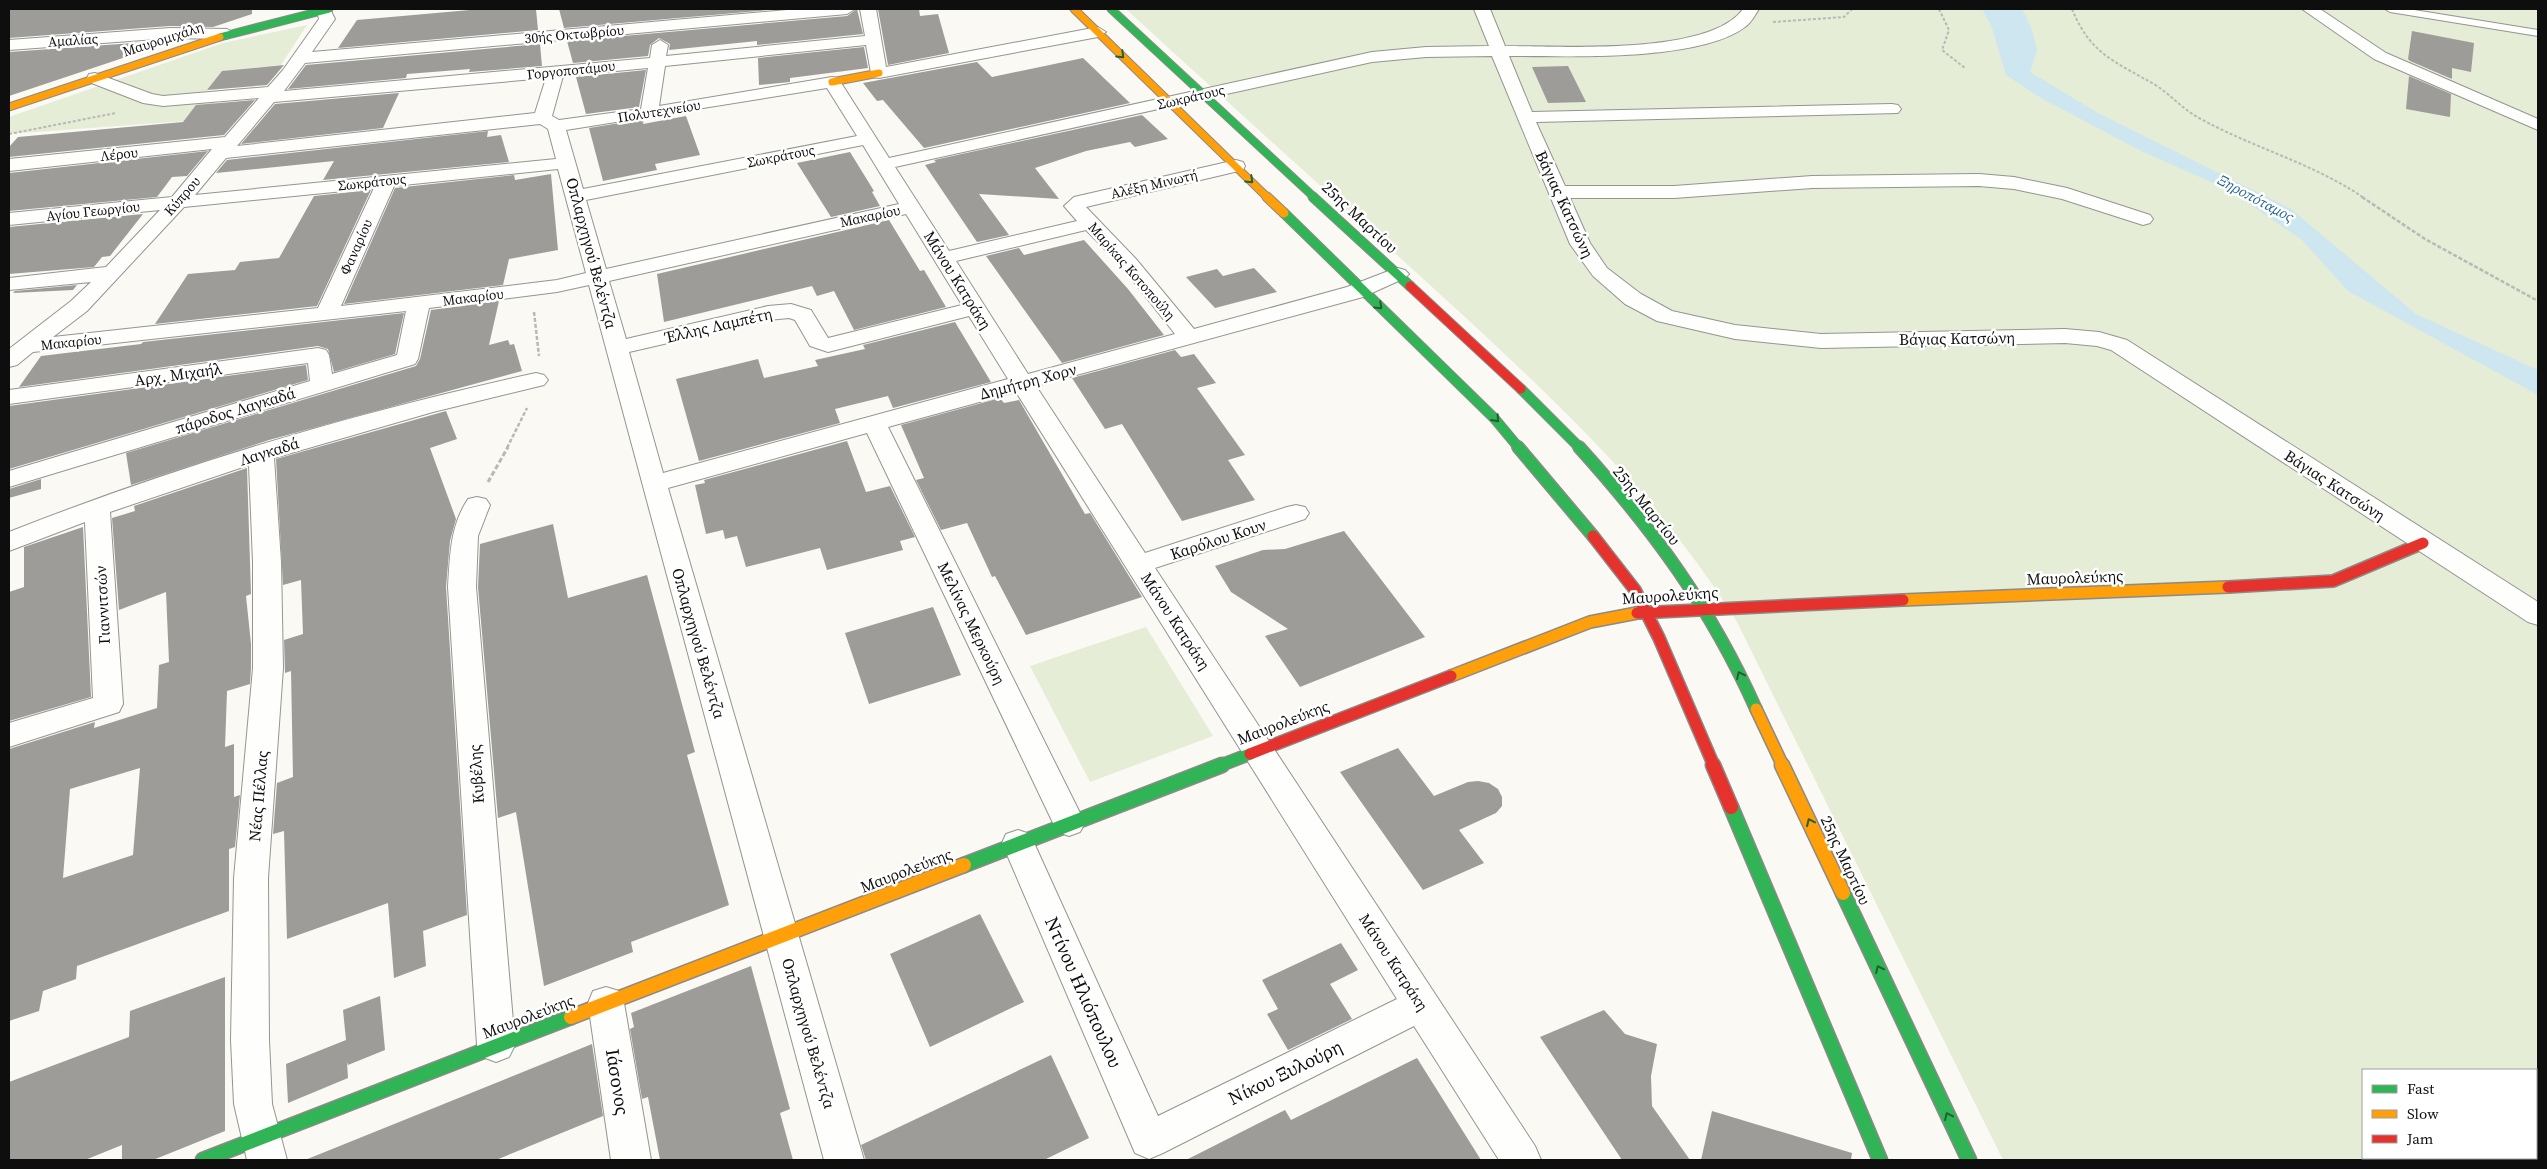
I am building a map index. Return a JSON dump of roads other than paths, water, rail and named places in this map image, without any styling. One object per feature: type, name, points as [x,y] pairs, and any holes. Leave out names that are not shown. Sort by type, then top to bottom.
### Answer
[{"type":"street","points":[[649,113],[666,9]]},
{"type":"street","name":"30ής Οκτωβρίου","points":[[301,58],[848,9]]},
{"type":"street","points":[[868,9],[879,73]]},
{"type":"street","points":[[1074,9],[1494,418],[1612,558],[1635,590],[1647,612],[1880,1160]]},
{"type":"street","name":"25ης Μαρτίου","points":[[1111,9],[1527,394],[1581,450],[1644,526],[1706,608],[1726,645],[1969,1160]]},
{"type":"street","name":"Βάγιας Κατσώνη","points":[[1482,9],[1525,117],[1580,244],[1600,272],[1634,299],[1665,316],[1735,332],[1821,341],[2066,336],[2099,339],[2119,345],[2538,616]]},
{"type":"street","points":[[2310,9],[2380,56],[2538,125]]},
{"type":"street","name":"Μαυρομιχάλη","points":[[9,107],[227,34],[326,10]]},
{"type":"street","name":"Κύπρου","points":[[9,360],[79,306],[178,202],[301,58],[327,19],[326,10]]},
{"type":"street","name":"Σωκράτους","points":[[885,164],[1372,57],[1449,52],[1500,53],[1637,49],[1684,44],[1715,36],[1746,15]]},
{"type":"street","name":"Πολυτεχνείου","points":[[224,148],[649,113],[832,82],[1098,32]]},
{"type":"street","name":"Αμαλίας","points":[[9,45],[170,33],[227,34]]},
{"type":"street","name":"Γοργοποτάμου","points":[[95,78],[149,98],[168,101],[271,95],[556,72],[872,40]]},
{"type":"street","points":[[550,122],[556,72]]},
{"type":"street","name":"Μάνου Κατράκη","points":[[832,82],[1022,383],[1521,1160]]},
{"type":"street","points":[[1525,117],[1892,109]]},
{"type":"street","name":"Οπλαρχηγού Βελέντζα","points":[[550,122],[567,163],[844,1160]]},
{"type":"street","name":"Σωκράτους","points":[[576,196],[868,138]]},
{"type":"street","name":"Λέρου","points":[[9,165],[224,148]]},
{"type":"street","name":"Σωκράτους","points":[[178,202],[567,163]]},
{"type":"street","name":"Αλέξη Μινωτή","points":[[1074,206],[1081,201],[1236,166]]},
{"type":"street","name":"Φαναρίου","points":[[326,314],[387,180]]},
{"type":"street","points":[[1557,192],[1674,192],[1812,182],[1979,180],[2014,183],[2067,194],[2143,219]]},
{"type":"street","name":"Αγίου Γεωργίου","points":[[9,219],[178,202]]},
{"type":"street","name":"Μαρίκας Κοτοπούλη","points":[[1074,206],[1129,263],[1189,337]]},
{"type":"street","name":"Μακαρίου","points":[[28,346],[326,314],[548,287],[912,207]]},
{"type":"street","points":[[944,258],[1092,223]]},
{"type":"street","points":[[9,284],[112,273]]},
{"type":"street","name":"Δημήτρη Χορν","points":[[655,483],[1362,290],[1398,274]]},
{"type":"street","name":"πάροδος Λαγκαδά","points":[[9,479],[407,359],[419,303]]},
{"type":"street","name":"Έλλης Λαμπέτη","points":[[618,348],[768,313],[786,311],[803,315],[816,340],[821,345],[828,345],[976,308]]},
{"type":"street","name":"Αρχ. Μιχαήλ","points":[[9,397],[318,355],[322,384]]},
{"type":"street","name":"Λαγκαδά","points":[[9,542],[97,507],[261,453],[454,397],[536,380]]},
{"type":"street","name":"Μελίνας Μερκούρη","points":[[874,423],[1069,823]]},
{"type":"street","name":"Νέας Πέλλας","points":[[261,453],[267,562],[268,668],[253,842],[249,931],[251,1080],[253,1104],[263,1149]]},
{"type":"street","name":"Κυβέλης","points":[[477,505],[464,536],[462,578],[496,1045]]},
{"type":"street","name":"Γιαννιτσών","points":[[9,736],[108,704],[97,507]]},
{"type":"street","name":"Καρόλου Κουν","points":[[1140,564],[1296,513]]},
{"type":"street","name":"Μαυρολεύκης","points":[[203,1160],[263,1149],[496,1045],[1590,622],[1624,614],[1706,608],[2310,584],[2333,581],[2423,542]]},
{"type":"street","name":"Ντίνου Ηλιόπουλου","points":[[1018,843],[1150,1140]]},
{"type":"street","name":"Ιάσoνος","points":[[606,1003],[630,1160]]},
{"type":"street","name":"Νίκου Ξυλούρη","points":[[1150,1140],[1421,1004]]},
{"type":"lane","points":[[2390,9],[2538,33]]},
{"type":"water","name":"Ξηροπόταμος","points":[[1982,9],[2022,9],[2032,29],[2037,50],[2030,72],[2098,113],[2291,209],[2416,314],[2538,370],[2538,395],[2348,291],[2302,240],[2229,190],[2139,150],[2041,98],[2006,75],[1991,25]]}]
